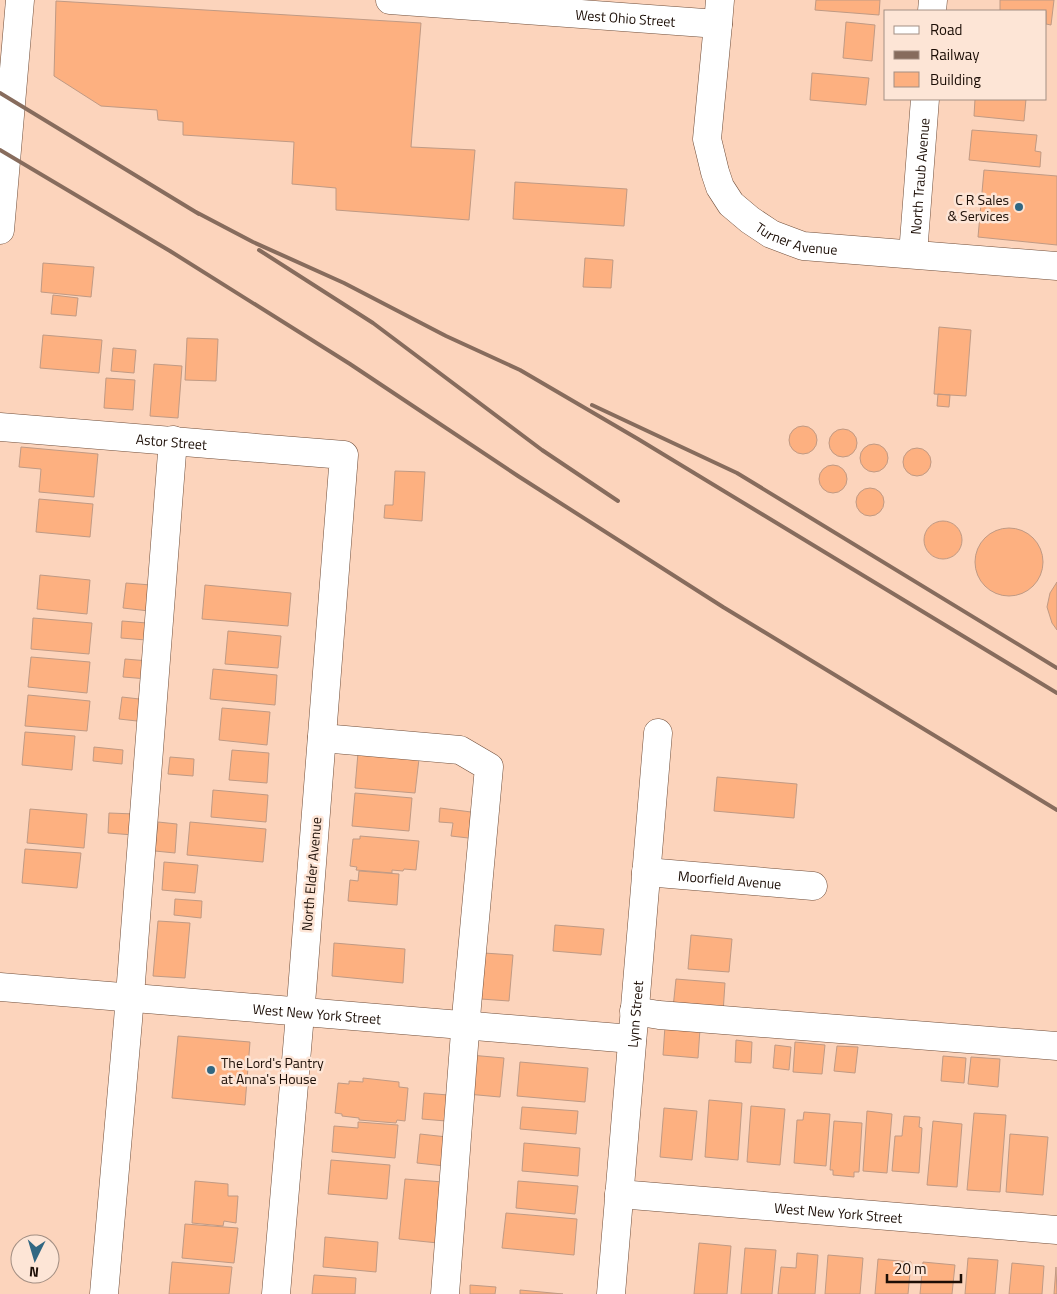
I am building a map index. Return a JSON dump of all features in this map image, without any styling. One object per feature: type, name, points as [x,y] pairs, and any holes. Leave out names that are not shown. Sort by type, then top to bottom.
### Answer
[{"type":"street","points":[[0,230],[20,0]]},
{"type":"street","name":"West Ohio Street","points":[[390,0],[719,12]]},
{"type":"street","name":"Turner Avenue","points":[[719,12],[708,139],[720,188],[731,204],[750,220],[772,234],[804,246],[1057,266]]},
{"type":"street","name":"North Traub Avenue","points":[[912,254],[925,100]]},
{"type":"street","name":"Astor Street","points":[[0,427],[344,454]]},
{"type":"street","points":[[104,1294],[130,997],[173,440]]},
{"type":"street","name":"North Elder Avenue","points":[[276,1294],[344,454]]},
{"type":"street","name":"Lynn Street","points":[[611,1294],[658,733]]},
{"type":"street","points":[[322,738],[460,750],[489,767],[445,1294]]},
{"type":"street","name":"Moorfield Avenue","points":[[646,872],[813,886]]},
{"type":"street","name":"West New York Street","points":[[0,987],[632,1039]]},
{"type":"street","points":[[634,1011],[659,1015],[1057,1046]]},
{"type":"street","name":"West New York Street","points":[[619,1194],[1057,1230]]},
{"type":"building","points":[[816,0],[880,0],[879,15],[815,10]]},
{"type":"building","points":[[1000,0],[1054,0],[1051,25],[1047,24],[1047,10],[1000,10]]},
{"type":"building","points":[[56,1],[421,23],[411,147],[475,150],[469,220],[336,210],[336,188],[292,184],[294,142],[183,135],[183,122],[158,120],[157,110],[101,106],[54,76]]},
{"type":"building","points":[[846,22],[875,25],[872,61],[843,58]]},
{"type":"building","points":[[812,73],[869,78],[866,105],[810,100]]},
{"type":"building","points":[[975,100],[1026,100],[1024,121],[974,116]]},
{"type":"building","points":[[972,130],[1037,135],[1035,151],[1041,152],[1040,167],[969,160]]},
{"type":"building","name":"C R Sales & Services","points":[[984,170],[1057,176],[1057,245],[978,237]]},
{"type":"building","points":[[515,182],[627,189],[624,226],[513,219]]},
{"type":"building","points":[[585,258],[613,260],[611,288],[583,287]]},
{"type":"building","points":[[43,263],[94,267],[91,297],[41,292]]},
{"type":"building","points":[[53,295],[78,298],[76,316],[51,314]]},
{"type":"building","points":[[939,327],[971,330],[966,396],[934,394]]},
{"type":"building","points":[[43,335],[102,340],[99,373],[40,368]]},
{"type":"building","points":[[187,338],[218,339],[216,381],[185,380]]},
{"type":"building","points":[[113,348],[136,350],[134,373],[111,371]]},
{"type":"building","points":[[154,364],[182,366],[178,418],[150,416]]},
{"type":"building","points":[[106,378],[135,380],[133,410],[104,408]]},
{"type":"building","points":[[938,394],[950,395],[949,407],[937,406]]},
{"type":"building","points":[[803,426],[813,430],[817,440],[813,450],[803,454],[793,450],[789,440],[793,430]]},
{"type":"building","points":[[843,429],[853,433],[857,443],[853,453],[843,457],[833,453],[829,443],[833,433]]},
{"type":"building","points":[[874,444],[884,448],[888,458],[884,468],[874,472],[864,468],[860,458],[864,448]]},
{"type":"building","points":[[21,447],[98,454],[94,497],[39,492],[41,469],[19,467]]},
{"type":"building","points":[[917,448],[927,452],[931,462],[927,472],[917,476],[907,472],[903,462],[907,452]]},
{"type":"building","points":[[833,465],[843,469],[847,479],[843,489],[833,493],[823,489],[819,479],[823,469]]},
{"type":"building","points":[[395,471],[425,472],[422,521],[384,518],[385,505],[393,505]]},
{"type":"building","points":[[870,488],[880,492],[884,502],[880,512],[870,516],[860,512],[856,502],[860,492]]},
{"type":"building","points":[[39,499],[93,504],[90,537],[36,532]]},
{"type":"building","points":[[943,521],[956,527],[962,540],[956,553],[943,559],[930,553],[924,540],[930,527]]},
{"type":"building","points":[[1016,528],[1028,534],[1037,543],[1043,555],[1041,575],[1033,586],[1016,596],[1002,596],[985,586],[977,575],[975,555],[985,538],[996,530]]},
{"type":"building","points":[[40,575],[90,580],[87,614],[37,609]]},
{"type":"building","points":[[1057,582],[1057,630],[1052,623],[1047,607],[1050,593]]},
{"type":"building","points":[[126,583],[151,585],[149,611],[123,608]]},
{"type":"building","points":[[205,585],[291,593],[288,626],[202,619]]},
{"type":"building","points":[[33,618],[92,623],[89,654],[31,649]]},
{"type":"building","points":[[122,621],[147,623],[146,640],[121,638]]},
{"type":"building","points":[[228,631],[281,636],[278,668],[225,664]]},
{"type":"building","points":[[31,657],[90,662],[87,693],[28,687]]},
{"type":"building","points":[[125,659],[149,661],[148,679],[123,677]]},
{"type":"building","points":[[213,669],[277,675],[275,705],[210,699]]},
{"type":"building","points":[[28,695],[90,701],[87,731],[25,726]]},
{"type":"building","points":[[122,697],[148,700],[146,722],[119,719]]},
{"type":"building","points":[[222,708],[270,712],[267,745],[219,740]]},
{"type":"building","points":[[25,732],[75,736],[72,770],[22,765]]},
{"type":"building","points":[[94,747],[123,750],[122,764],[93,761]]},
{"type":"building","points":[[232,750],[269,753],[267,783],[229,780]]},
{"type":"building","points":[[358,753],[419,759],[415,793],[355,788]]},
{"type":"building","points":[[170,757],[194,759],[193,776],[168,774]]},
{"type":"building","points":[[717,777],[797,784],[794,818],[714,811]]},
{"type":"building","points":[[213,790],[268,795],[266,822],[211,817]]},
{"type":"building","points":[[355,793],[412,798],[409,831],[352,826]]},
{"type":"building","points":[[440,808],[479,813],[477,839],[451,836],[453,823],[439,822]]},
{"type":"building","points":[[30,809],[87,814],[84,848],[27,843]]},
{"type":"building","points":[[109,813],[135,814],[133,835],[108,833]]},
{"type":"building","points":[[158,822],[177,824],[175,853],[155,851]]},
{"type":"building","points":[[190,822],[266,829],[263,862],[187,855]]},
{"type":"building","points":[[360,836],[419,841],[416,870],[392,870],[392,873],[356,870],[357,867],[350,866],[353,839],[360,839]]},
{"type":"building","points":[[25,849],[81,853],[77,888],[22,883]]},
{"type":"building","points":[[164,862],[198,865],[195,893],[162,890]]},
{"type":"building","points":[[359,871],[399,874],[397,905],[348,901],[350,880],[358,881]]},
{"type":"building","points":[[175,899],[202,901],[201,918],[174,915]]},
{"type":"building","points":[[158,921],[190,923],[185,978],[153,976]]},
{"type":"building","points":[[555,925],[604,929],[601,955],[553,951]]},
{"type":"building","points":[[691,935],[732,939],[729,972],[688,969]]},
{"type":"building","points":[[334,943],[405,949],[403,983],[332,976]]},
{"type":"building","points":[[484,953],[513,955],[509,1001],[481,999]]},
{"type":"building","points":[[676,979],[725,983],[723,1013],[673,1008]]},
{"type":"building","points":[[665,1026],[700,1029],[698,1058],[663,1055]]},
{"type":"building","name":"The Lord's Pantry at Anna's House","points":[[178,1036],[250,1042],[245,1105],[172,1098]]},
{"type":"building","points":[[736,1040],[752,1042],[751,1063],[735,1062]]},
{"type":"building","points":[[795,1042],[825,1045],[822,1074],[793,1072]]},
{"type":"building","points":[[775,1045],[791,1047],[789,1070],[773,1068]]},
{"type":"building","points":[[837,1046],[858,1047],[855,1073],[834,1071]]},
{"type":"building","points":[[470,1055],[504,1058],[500,1097],[467,1094]]},
{"type":"building","points":[[943,1056],[966,1058],[964,1083],[941,1081]]},
{"type":"building","points":[[971,1057],[1000,1059],[998,1087],[968,1084]]},
{"type":"building","points":[[520,1062],[588,1068],[585,1102],[517,1096]]},
{"type":"building","points":[[363,1078],[399,1082],[399,1087],[408,1088],[405,1121],[397,1120],[396,1123],[359,1120],[359,1118],[342,1116],[342,1114],[335,1113],[338,1083],[349,1084],[349,1081],[363,1082]]},
{"type":"building","points":[[424,1093],[448,1095],[446,1121],[422,1119]]},
{"type":"building","points":[[709,1100],[742,1103],[738,1160],[705,1157]]},
{"type":"building","points":[[751,1106],[785,1109],[780,1165],[747,1162]]},
{"type":"building","points":[[522,1107],[578,1111],[576,1134],[520,1129]]},
{"type":"building","points":[[664,1108],[697,1111],[692,1160],[660,1157]]},
{"type":"building","points":[[867,1111],[892,1114],[887,1173],[863,1171]]},
{"type":"building","points":[[804,1112],[830,1114],[826,1166],[794,1163],[797,1120],[803,1120]]},
{"type":"building","points":[[974,1113],[1006,1115],[1000,1192],[967,1190]]},
{"type":"building","points":[[904,1116],[920,1117],[919,1127],[922,1128],[919,1173],[892,1171],[895,1136],[902,1136]]},
{"type":"building","points":[[834,1121],[862,1123],[859,1172],[854,1172],[854,1177],[833,1175],[833,1170],[830,1170]]},
{"type":"building","points":[[933,1121],[962,1124],[957,1187],[927,1185]]},
{"type":"building","points":[[358,1122],[398,1125],[395,1158],[332,1152],[334,1126],[358,1128]]},
{"type":"building","points":[[420,1134],[447,1137],[445,1166],[417,1163]]},
{"type":"building","points":[[1010,1134],[1048,1137],[1043,1195],[1006,1192]]},
{"type":"building","points":[[524,1143],[580,1148],[578,1176],[522,1171]]},
{"type":"building","points":[[331,1160],[390,1165],[387,1199],[328,1194]]},
{"type":"building","points":[[405,1179],[443,1182],[438,1243],[399,1239]]},
{"type":"building","points":[[195,1181],[228,1184],[228,1196],[238,1196],[236,1223],[224,1221],[223,1226],[192,1223]]},
{"type":"building","points":[[518,1181],[578,1186],[575,1214],[516,1208]]},
{"type":"building","points":[[506,1213],[577,1219],[574,1255],[502,1248]]},
{"type":"building","points":[[185,1224],[238,1228],[234,1263],[182,1258]]},
{"type":"building","points":[[325,1237],[378,1242],[376,1272],[323,1267]]},
{"type":"building","points":[[699,1243],[731,1246],[727,1294],[694,1294]]},
{"type":"building","points":[[745,1248],[776,1250],[772,1294],[741,1294]]},
{"type":"building","points":[[797,1253],[818,1255],[815,1294],[778,1294],[781,1267],[796,1268]]},
{"type":"building","points":[[828,1255],[863,1258],[860,1294],[825,1294]]},
{"type":"building","points":[[968,1258],[998,1260],[995,1294],[965,1294]]},
{"type":"building","points":[[878,1259],[911,1262],[908,1294],[875,1294]]},
{"type":"building","points":[[172,1262],[232,1267],[229,1294],[169,1294]]},
{"type":"building","points":[[923,1262],[955,1265],[952,1294],[920,1294]]},
{"type":"building","points":[[1012,1263],[1044,1266],[1042,1294],[1009,1294]]},
{"type":"building","points":[[1056,1267],[1057,1294],[1054,1294]]},
{"type":"building","points":[[314,1275],[356,1278],[355,1294],[312,1294]]},
{"type":"building","points":[[470,1285],[496,1287],[495,1294],[470,1294]]},
{"type":"building","points":[[520,1290],[563,1294],[520,1294]]},
{"type":"railway","points":[[0,93],[199,214]]},
{"type":"railway","points":[[0,150],[170,251],[350,364],[518,476],[723,607],[1057,810]]},
{"type":"railway","points":[[194,211],[253,242],[344,283],[446,336],[520,370],[638,439],[1057,693]]},
{"type":"railway","points":[[259,250],[373,323],[542,450],[618,501]]},
{"type":"railway","points":[[592,405],[737,473],[1057,668]]},
{"type":"place","name":"C R Sales & Services","points":[[1019,207]]},
{"type":"place","name":"The Lord's Pantry at Anna's House","points":[[211,1070]]}]
